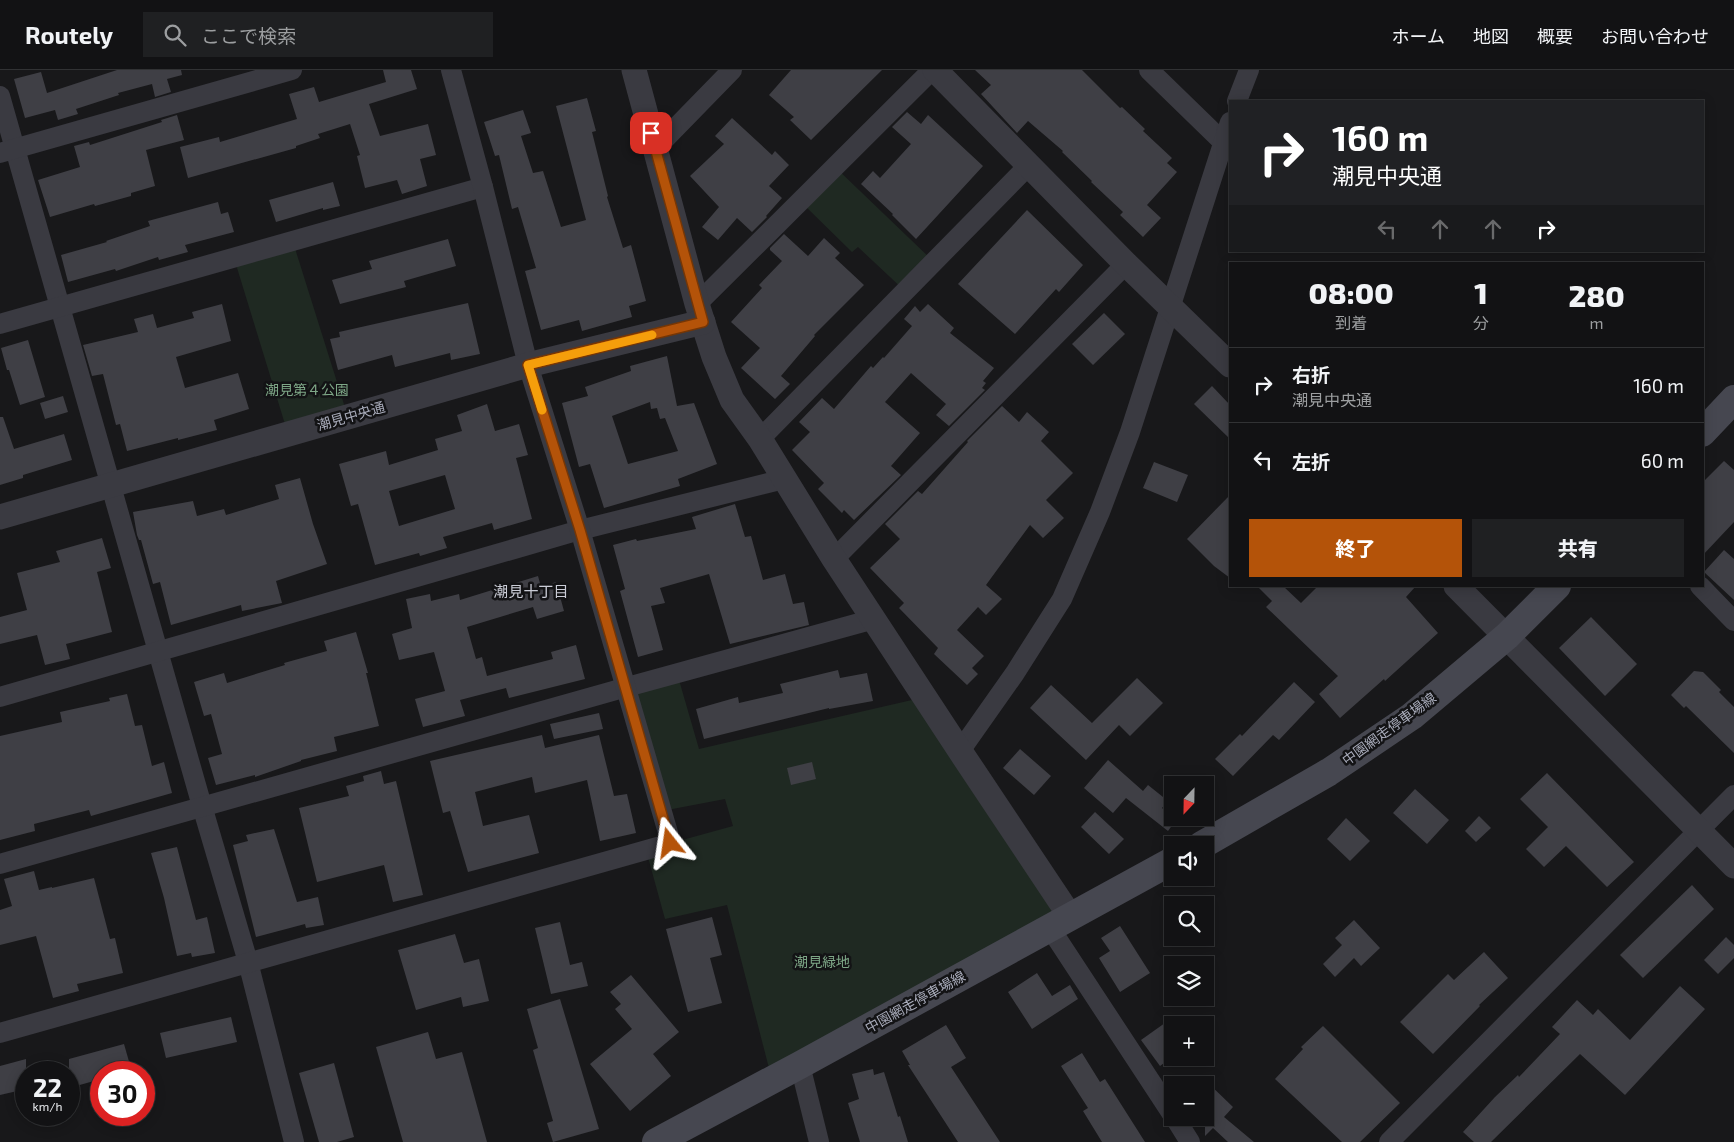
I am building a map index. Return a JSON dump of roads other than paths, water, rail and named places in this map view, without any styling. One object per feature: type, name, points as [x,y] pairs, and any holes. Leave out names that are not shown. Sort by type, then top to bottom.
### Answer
[{"type":"main road","points":[[1704,431],[1734,398]]},
{"type":"main road","name":"中園網走停車場線","points":[[1214,838],[1328,772],[1412,716],[1507,636],[1555,587]]},
{"type":"main road","name":"中園網走停車場線","points":[[656,1142],[1164,865]]},
{"type":"street","points":[[8,151],[292,70]]},
{"type":"street","points":[[0,1033],[670,843],[627,686],[528,365],[451,70]]},
{"type":"street","points":[[634,70],[700,313],[714,357],[732,400],[760,439],[834,559],[960,751],[1164,1100]]},
{"type":"street","points":[[655,149],[732,70]]},
{"type":"street","points":[[700,313],[934,70],[1126,264],[1229,364]]},
{"type":"street","points":[[1149,70],[1223,142]]},
{"type":"street","points":[[1237,100],[1249,70]]},
{"type":"street","points":[[0,96],[8,151],[61,307],[158,653],[248,962],[294,1142]]},
{"type":"street","points":[[960,751],[1015,673],[1062,599],[1100,512],[1130,432],[1229,125]]},
{"type":"street","points":[[760,439],[1028,166]]},
{"type":"street","points":[[0,324],[483,187]]},
{"type":"street","points":[[834,559],[1126,264]]},
{"type":"street","name":"潮見中央通","points":[[0,517],[528,365],[700,313]]},
{"type":"street","points":[[0,697],[580,530],[784,479]]},
{"type":"street","points":[[1457,587],[1734,866]]},
{"type":"street","points":[[1701,587],[1734,621]]},
{"type":"street","points":[[0,864],[627,686],[874,619]]},
{"type":"street","points":[[1389,1142],[1734,795]]},
{"type":"street","points":[[800,1065],[819,1142]]},
{"type":"street","points":[[1180,1126],[1190,1142]]},
{"type":"district","name":"潮見十丁目","points":[[531,592]]},
{"type":"park label","name":"潮見第４公園","points":[[307,390]]},
{"type":"park label","name":"潮見緑地","points":[[822,962]]}]
